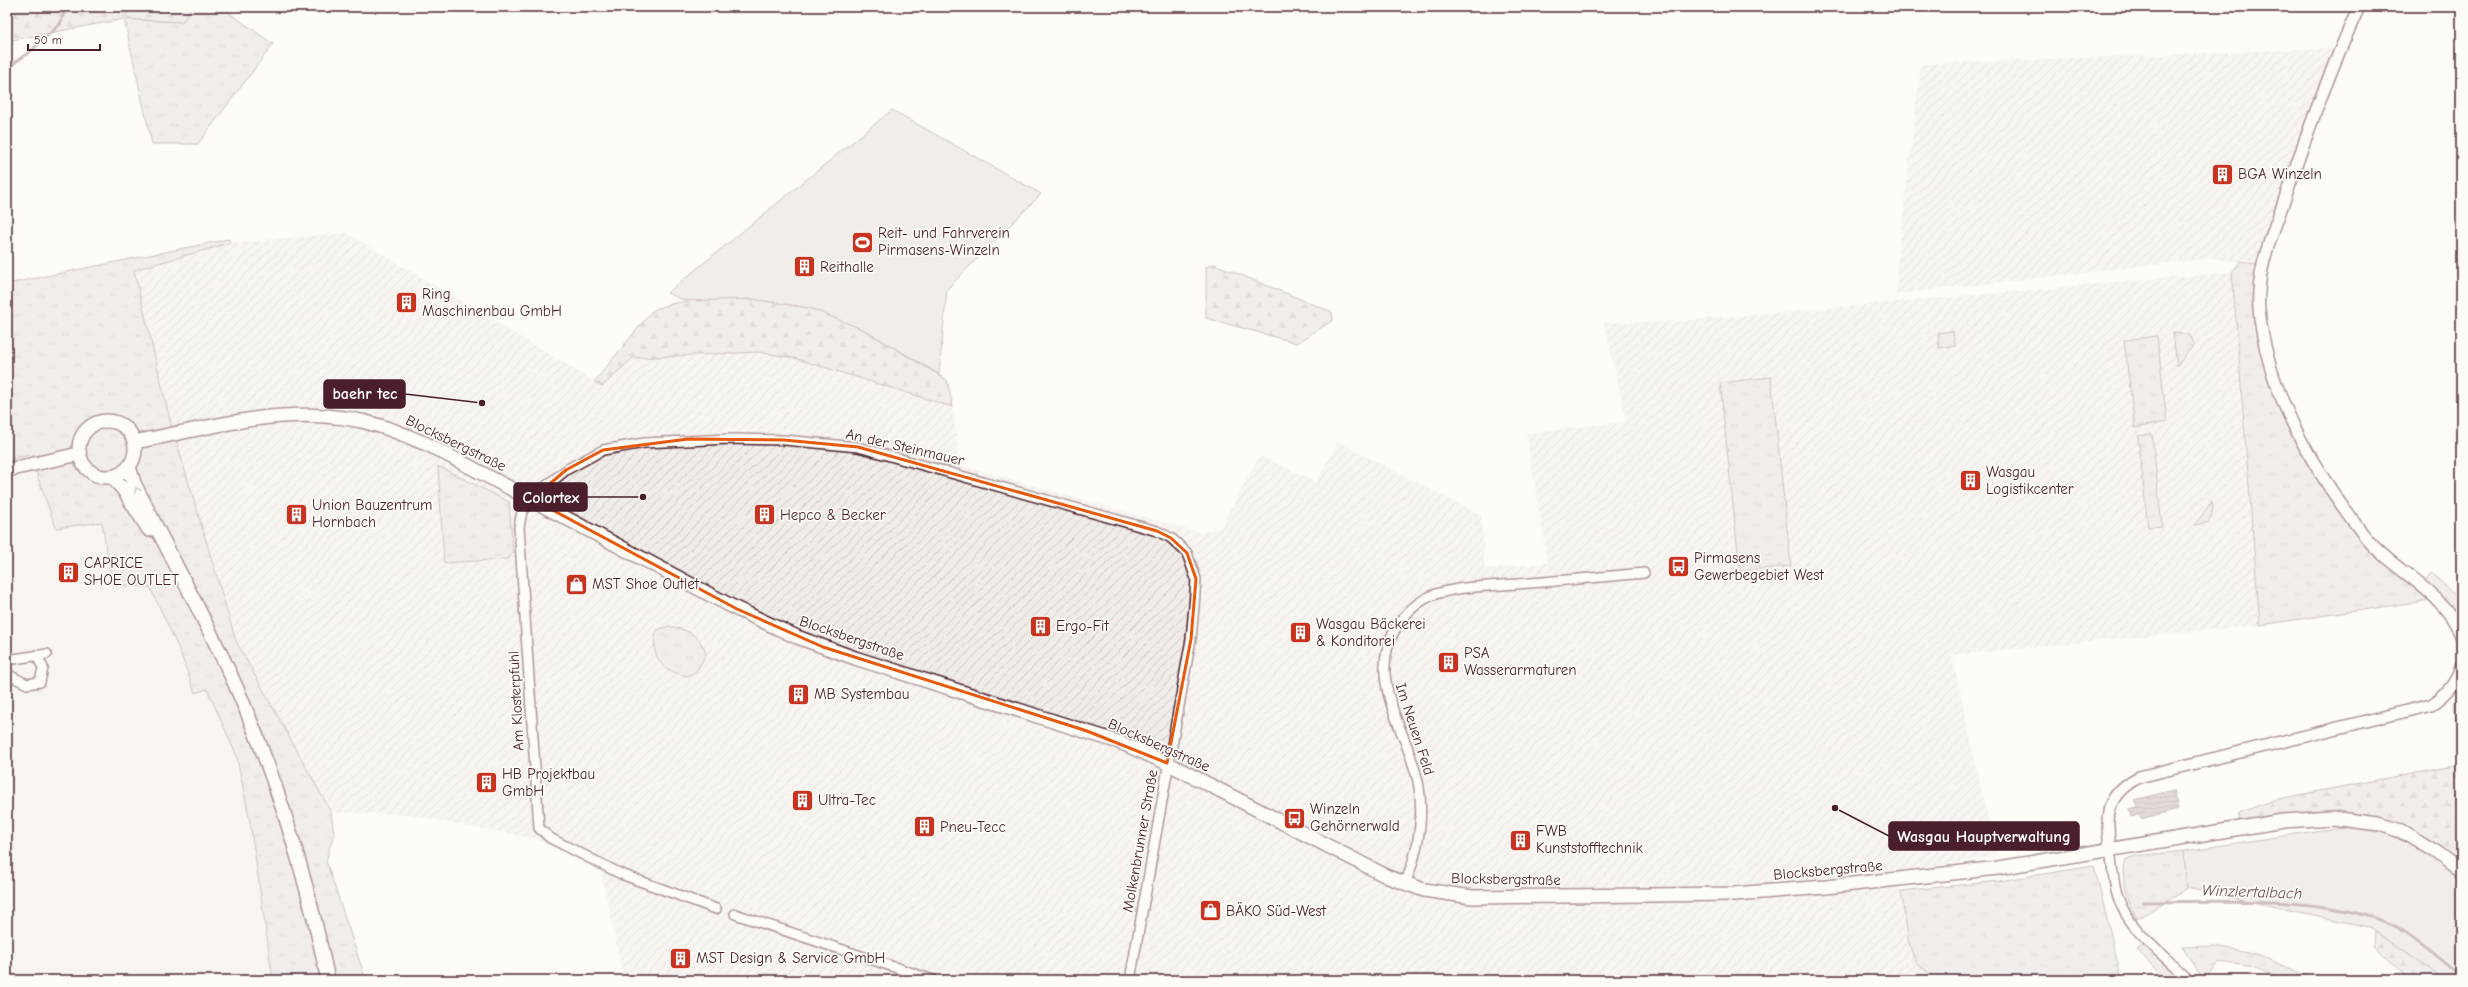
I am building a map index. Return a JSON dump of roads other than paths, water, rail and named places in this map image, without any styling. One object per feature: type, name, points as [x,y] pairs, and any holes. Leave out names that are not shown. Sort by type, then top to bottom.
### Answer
[{"type":"main road","name":"Blocksbergstraße","points":[[134,442],[236,421],[297,415],[334,417],[380,426],[429,445],[737,609],[798,637],[855,658],[1108,738],[1167,763],[1405,884],[1445,895],[1472,897],[1734,894],[1938,876],[2283,821],[2332,818],[2379,824],[2401,831],[2436,852],[2461,870]]},
{"type":"main road","points":[[129,467],[112,477],[98,476],[85,468],[79,454],[82,436],[88,428],[105,421],[123,426],[134,442],[135,451],[129,467],[134,483],[228,670],[264,757],[296,848],[328,980]]},
{"type":"main road","points":[[7,470],[79,454]]},
{"type":"main road","points":[[112,477],[123,489],[186,587]]},
{"type":"street","points":[[2358,7],[2314,112],[2262,266],[2259,307],[2266,354],[2282,401],[2303,443],[2334,493],[2364,535],[2381,554],[2437,599],[2457,625],[2461,636]]},
{"type":"street","name":"An der Steinmauer","points":[[532,499],[566,470],[604,450],[644,443],[688,439],[784,440],[858,447],[954,472],[1157,531],[1180,545]]},
{"type":"street","name":"Am Klosterpfuhl","points":[[532,499],[522,512],[519,527],[539,828],[550,838],[621,874],[716,909]]},
{"type":"street","name":"Molkenbrunner Straße","points":[[1130,980],[1167,763],[1191,639],[1196,578],[1187,553],[1180,545]]},
{"type":"street","name":"Im Neuen Feld","points":[[1405,884],[1419,842],[1421,806],[1415,768],[1391,705],[1384,679],[1388,647],[1400,622],[1424,599],[1458,589],[1644,573]]},
{"type":"street","points":[[7,660],[47,654]]},
{"type":"street","points":[[7,674],[27,684],[36,684],[42,679],[43,674],[43,668],[37,655]]},
{"type":"street","points":[[2189,980],[2140,932],[2128,918],[2118,897],[2108,830],[2110,806],[2120,789],[2139,777],[2431,705],[2447,692],[2455,682],[2461,667]]},
{"type":"street","points":[[735,914],[933,980]]},
{"type":"waterway","points":[[7,68],[31,51],[60,24],[66,7]]},
{"type":"waterway","name":"Winzlertalbach","points":[[2143,902],[2270,902],[2334,908],[2364,915],[2393,925],[2408,934],[2461,977]]},
{"type":"place","name":"BGA Winzeln","points":[[2222,174]]},
{"type":"place","name":"Reit- und Fahrverein Pirmasens-Winzeln","points":[[862,242]]},
{"type":"place","name":"Reithalle","points":[[804,267]]},
{"type":"place","name":"Ring Maschinenbau GmbH","points":[[407,303]]},
{"type":"place","name":"baehr tec","points":[[482,403]]},
{"type":"place","name":"Wasgau Logistikcenter","points":[[1970,481]]},
{"type":"place","name":"Colortex","points":[[643,497]]},
{"type":"place","name":"Union Bauzentrum Hornbach","points":[[296,514]]},
{"type":"place","name":"Hepco & Becker","points":[[764,515]]},
{"type":"place","name":"Pirmasens Gewerbegebiet West","points":[[1678,567]]},
{"type":"place","name":"CAPRICE SHOE OUTLET","points":[[68,572]]},
{"type":"place","name":"MST Shoe Outlet","points":[[576,584]]},
{"type":"place","name":"Ergo-Fit","points":[[1041,626]]},
{"type":"place","name":"Wasgau Bäckerei & Konditorei","points":[[1300,633]]},
{"type":"place","name":"PSA Wasserarmaturen","points":[[1449,662]]},
{"type":"place","name":"MB Systembau","points":[[798,694]]},
{"type":"place","name":"HB Projektbau GmbH","points":[[487,783]]},
{"type":"place","name":"Ultra-Tec","points":[[802,800]]},
{"type":"place","name":"Wasgau Hauptverwaltung","points":[[1835,808]]},
{"type":"place","name":"Winzeln Gehörnerwald","points":[[1294,818]]},
{"type":"place","name":"Pneu-Tecc","points":[[924,827]]},
{"type":"place","name":"FWB Kunststofftechnik","points":[[1520,840]]},
{"type":"place","name":"BÄKO Süd-West","points":[[1211,911]]},
{"type":"place","name":"MST Design & Service GmbH","points":[[680,958]]}]
